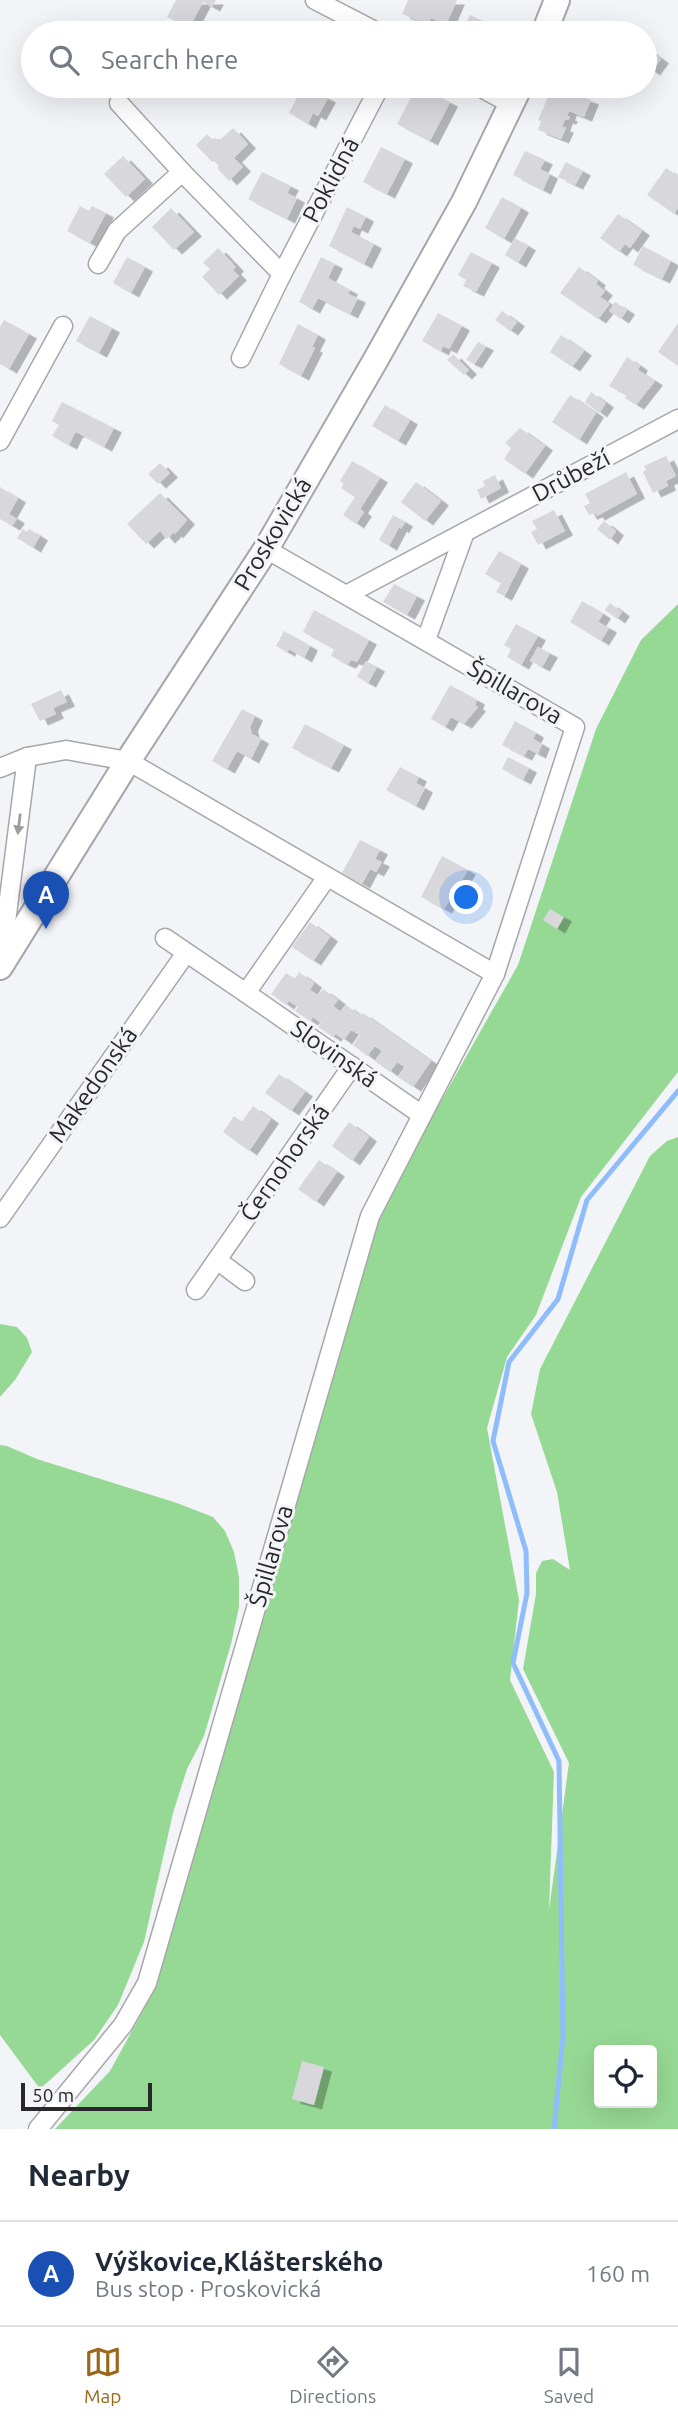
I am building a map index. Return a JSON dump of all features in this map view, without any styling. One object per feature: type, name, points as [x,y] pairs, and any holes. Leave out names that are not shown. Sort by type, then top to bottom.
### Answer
[{"type":"street","points":[[315,0],[356,21]]},
{"type":"street","points":[[549,21],[557,0]]},
{"type":"street","name":"Poklidná","points":[[241,358],[374,98]]},
{"type":"street","name":"Proskovická","points":[[2,964],[128,761],[266,549],[464,202],[515,98]]},
{"type":"street","points":[[119,103],[182,173],[282,274]]},
{"type":"street","points":[[98,264],[117,231],[182,173]]},
{"type":"street","points":[[0,441],[64,326]]},
{"type":"street","name":"Drůbeží","points":[[348,594],[678,419]]},
{"type":"street","points":[[426,640],[465,532]]},
{"type":"street","name":"Špillarova","points":[[38,2129],[123,2025],[147,1983],[370,1216],[495,974],[575,727],[266,549]]},
{"type":"street","points":[[0,768],[27,757],[66,750],[128,761],[495,974]]},
{"type":"street","points":[[2,964],[27,757]]},
{"type":"street","points":[[246,993],[327,877]]},
{"type":"street","name":"Slovinská","points":[[165,938],[422,1115]]},
{"type":"street","name":"Makedonská","points":[[0,1218],[186,953]]},
{"type":"street","name":"Černohorská","points":[[196,1290],[352,1066]]},
{"type":"street","points":[[217,1260],[245,1281]]},
{"type":"green space","points":[[678,604],[678,1072],[581,1197],[536,1315],[507,1357],[487,1428],[519,1600],[510,1680],[554,1772],[549,1910],[569,1763],[523,1669],[536,1594],[536,1573],[542,1561],[553,1559],[570,1570],[557,1492],[531,1414],[540,1369],[650,1156],[667,1141],[678,1137],[678,2129],[55,2129],[110,2071],[155,1989],[381,1207],[518,965],[596,729],[641,640]]},
{"type":"green space","points":[[0,1324],[17,1327],[27,1338],[32,1352],[15,1380],[0,1397]]},
{"type":"green space","points":[[0,1445],[213,1517],[225,1531],[234,1552],[239,1577],[239,1607],[231,1644],[204,1736],[187,1769],[173,1813],[144,1942],[118,2005],[94,2040],[40,2089],[0,2035]]},
{"type":"building","points":[[176,0],[216,0],[212,7],[203,2],[193,21],[175,21],[167,17]]},
{"type":"building","points":[[408,0],[457,0],[448,21],[431,18],[430,21],[419,21],[402,14]]},
{"type":"building","points":[[470,15],[483,21],[467,21]]},
{"type":"building","points":[[297,98],[328,98],[318,116],[313,113],[308,124],[289,113]]},
{"type":"building","points":[[411,98],[442,98],[450,102],[430,141],[397,124]]},
{"type":"building","points":[[548,98],[591,100],[584,117],[569,111],[567,116],[570,117],[565,119],[562,127],[566,128],[561,139],[538,130],[541,121],[538,120]]},
{"type":"building","points":[[233,128],[248,144],[234,158],[243,167],[229,181],[217,168],[219,166],[196,145],[207,134],[212,139],[221,139]]},
{"type":"building","points":[[381,147],[405,159],[387,194],[363,182]]},
{"type":"building","points":[[525,151],[545,160],[540,169],[550,174],[543,190],[513,175]]},
{"type":"building","points":[[123,156],[145,179],[126,197],[104,174]]},
{"type":"building","points":[[566,162],[583,171],[575,185],[558,177]]},
{"type":"building","points":[[666,168],[678,176],[678,208],[674,214],[647,195]]},
{"type":"building","points":[[262,172],[291,186],[287,193],[297,198],[287,219],[248,199]]},
{"type":"building","points":[[502,197],[521,208],[504,239],[485,228]]},
{"type":"building","points":[[80,206],[89,211],[92,206],[106,213],[90,243],[67,231]]},
{"type":"building","points":[[347,207],[366,217],[360,229],[354,226],[351,232],[374,244],[364,264],[329,246]]},
{"type":"building","points":[[171,208],[194,232],[174,250],[152,227]]},
{"type":"building","points":[[618,214],[642,231],[630,248],[625,244],[619,252],[600,238]]},
{"type":"building","points":[[515,238],[528,246],[518,263],[505,255]]},
{"type":"building","points":[[643,246],[671,261],[662,279],[633,265]]},
{"type":"building","points":[[218,248],[236,267],[233,270],[239,276],[219,295],[202,277],[210,269],[203,263]]},
{"type":"building","points":[[471,252],[492,263],[476,292],[463,286],[466,280],[458,275]]},
{"type":"building","points":[[127,257],[145,267],[131,293],[113,283]]},
{"type":"building","points":[[321,257],[335,264],[328,278],[350,290],[348,294],[358,298],[350,314],[318,298],[312,309],[299,302]]},
{"type":"building","points":[[579,267],[598,281],[596,284],[605,291],[600,297],[610,304],[598,319],[560,293]]},
{"type":"building","points":[[615,302],[627,310],[621,319],[609,311]]},
{"type":"building","points":[[502,311],[517,322],[510,331],[495,320]]},
{"type":"building","points":[[438,313],[462,326],[449,349],[443,346],[441,351],[422,341]]},
{"type":"building","points":[[90,316],[112,328],[99,353],[76,341]]},
{"type":"building","points":[[4,320],[29,334],[9,369],[0,364],[0,327]]},
{"type":"building","points":[[678,323],[678,366],[658,352]]},
{"type":"building","points":[[298,324],[318,335],[312,347],[315,348],[301,376],[279,364]]},
{"type":"building","points":[[561,335],[584,351],[572,367],[550,352]]},
{"type":"building","points":[[478,342],[486,346],[474,364],[466,360]]},
{"type":"building","points":[[453,354],[469,370],[464,375],[447,360]]},
{"type":"building","points":[[627,357],[640,366],[638,370],[655,381],[636,405],[625,398],[627,395],[609,386]]},
{"type":"building","points":[[591,392],[606,403],[599,413],[585,402]]},
{"type":"building","points":[[570,395],[596,413],[579,440],[552,422]]},
{"type":"building","points":[[62,402],[114,428],[104,447],[78,433],[75,433],[69,445],[52,436],[59,425],[52,421]]},
{"type":"building","points":[[385,405],[410,420],[398,441],[372,426]]},
{"type":"building","points":[[520,428],[545,446],[525,474],[504,459],[511,448],[505,443]]},
{"type":"building","points":[[666,456],[676,476],[666,481],[668,486],[653,493],[643,472],[646,470],[644,466]]},
{"type":"building","points":[[352,461],[380,478],[360,509],[364,512],[356,524],[343,515],[355,497],[341,488],[344,484],[340,481]]},
{"type":"building","points":[[160,463],[170,473],[158,484],[148,474]]},
{"type":"building","points":[[626,472],[637,494],[597,516],[595,513],[589,515],[584,506],[590,503],[585,494]]},
{"type":"building","points":[[495,475],[501,488],[481,499],[477,490],[485,486],[483,481]]},
{"type":"building","points":[[416,482],[441,501],[425,521],[401,502]]},
{"type":"building","points":[[0,487],[18,498],[9,514],[17,519],[12,526],[0,519]]},
{"type":"building","points":[[160,493],[187,520],[167,539],[160,531],[146,544],[127,524]]},
{"type":"building","points":[[554,510],[565,531],[538,545],[531,532],[537,529],[532,521]]},
{"type":"building","points":[[393,515],[405,522],[401,529],[399,527],[389,546],[379,540]]},
{"type":"building","points":[[604,521],[616,531],[610,540],[597,529]]},
{"type":"building","points":[[23,529],[27,532],[29,529],[40,536],[33,548],[17,538]]},
{"type":"building","points":[[499,551],[521,564],[504,596],[496,592],[501,583],[485,574]]},
{"type":"building","points":[[394,584],[417,596],[407,615],[383,602]]},
{"type":"building","points":[[582,601],[603,614],[598,622],[609,628],[601,641],[570,622]]},
{"type":"building","points":[[610,603],[622,612],[617,619],[605,610]]},
{"type":"building","points":[[314,610],[369,640],[357,662],[351,660],[348,664],[331,656],[334,649],[303,632]]},
{"type":"building","points":[[516,624],[538,636],[521,665],[507,657],[511,649],[504,645]]},
{"type":"building","points":[[284,631],[310,646],[304,658],[289,649],[287,652],[276,646]]},
{"type":"building","points":[[538,647],[550,653],[542,667],[530,661]]},
{"type":"building","points":[[366,661],[377,667],[368,683],[357,677]]},
{"type":"building","points":[[450,685],[477,700],[475,705],[478,707],[464,724],[451,717],[445,727],[431,719]]},
{"type":"building","points":[[61,690],[67,702],[53,708],[56,714],[40,721],[31,704]]},
{"type":"building","points":[[242,709],[255,716],[250,727],[252,734],[261,739],[251,759],[237,751],[227,769],[212,761]]},
{"type":"building","points":[[515,721],[536,733],[533,739],[542,744],[538,754],[528,749],[524,756],[502,745]]},
{"type":"building","points":[[305,724],[344,745],[331,768],[292,748]]},
{"type":"building","points":[[508,757],[529,768],[523,780],[502,769]]},
{"type":"building","points":[[400,767],[419,777],[416,783],[425,788],[416,806],[386,790]]},
{"type":"building","points":[[360,840],[380,850],[375,859],[382,862],[376,872],[370,869],[362,884],[342,873]]},
{"type":"building","points":[[442,856],[468,870],[444,909],[421,897]]},
{"type":"building","points":[[550,909],[564,917],[557,929],[543,920]]},
{"type":"building","points":[[310,922],[330,937],[313,961],[292,947]]},
{"type":"building","points":[[299,972],[314,983],[310,990],[318,995],[323,989],[338,1000],[333,1006],[341,1012],[346,1005],[361,1016],[363,1013],[431,1061],[413,1087],[398,1077],[405,1067],[397,1062],[390,1072],[375,1061],[382,1051],[375,1046],[367,1056],[353,1045],[360,1035],[351,1030],[344,1040],[336,1034],[333,1037],[318,1027],[321,1023],[313,1017],[310,1021],[295,1011],[298,1007],[289,1001],[286,1005],[271,994],[286,973],[295,979]]},
{"type":"building","points":[[279,1074],[305,1092],[291,1111],[265,1093]]},
{"type":"building","points":[[253,1106],[271,1119],[249,1151],[223,1132],[234,1116],[242,1122]]},
{"type":"building","points":[[349,1122],[369,1137],[352,1161],[332,1146]]},
{"type":"building","points":[[319,1160],[337,1172],[316,1202],[298,1189]]},
{"type":"building","points":[[302,2061],[324,2067],[314,2105],[292,2099]]},
{"type":"waterway","points":[[554,2129],[563,2036],[559,1761],[513,1663],[527,1593],[526,1551],[493,1441],[509,1362],[558,1299],[587,1200],[678,1091]]},
{"type":"place","name":"Výškovice,Klášterského","points":[[46,929]]}]
